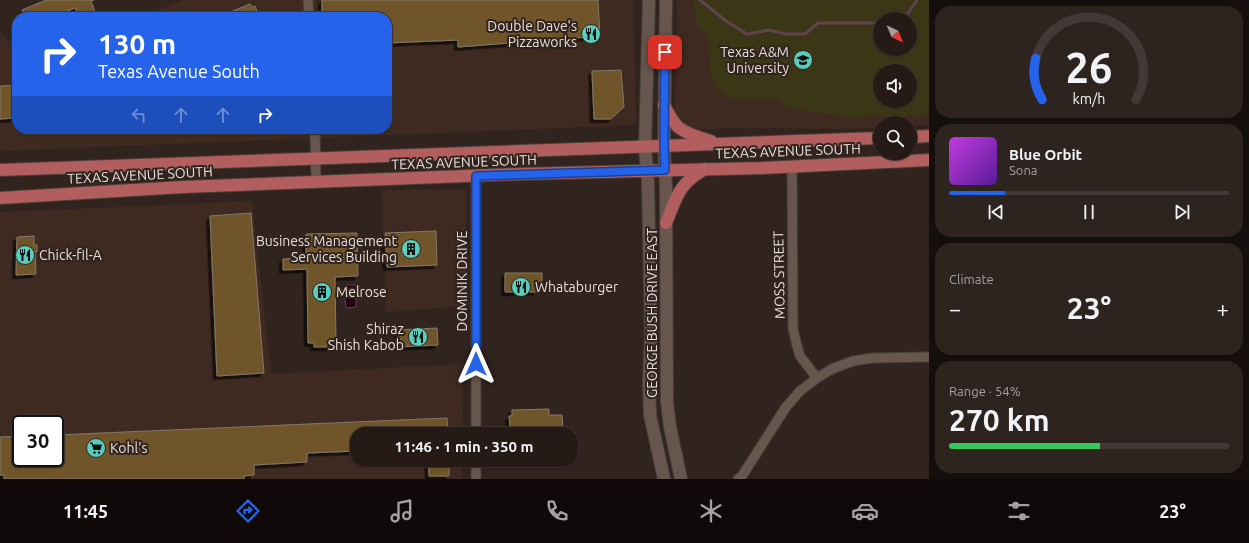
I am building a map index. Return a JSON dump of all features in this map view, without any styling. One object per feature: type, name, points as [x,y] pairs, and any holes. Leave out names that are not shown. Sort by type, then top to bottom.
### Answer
[{"type":"main road","points":[[664,105],[673,121],[679,128],[698,137],[720,143]]},
{"type":"main road","points":[[917,137],[929,136]]},
{"type":"main road","name":"TEXAS AVENUE SOUTH","points":[[0,170],[873,138]]},
{"type":"main road","name":"TEXAS AVENUE SOUTH","points":[[0,198],[184,187],[929,160]]},
{"type":"main road","points":[[666,223],[682,187],[695,175],[706,169]]},
{"type":"street","points":[[308,0],[309,12]]},
{"type":"street","name":"GEORGE BUSH DRIVE EAST","points":[[649,0],[645,147],[647,171],[651,335],[649,381],[650,415],[664,479]]},
{"type":"street","name":"GEORGE BUSH DRIVE EAST","points":[[666,0],[664,146],[667,402],[670,427],[681,479]]},
{"type":"street","points":[[315,134],[316,182]]},
{"type":"street","name":"MOSS STREET","points":[[792,166],[793,329],[800,356],[817,378]]},
{"type":"street","name":"DOMINIK DRIVE","points":[[476,176],[476,427]]},
{"type":"street","points":[[738,479],[742,476],[786,407],[800,391],[817,378],[832,369],[853,361],[873,358],[929,357]]},
{"type":"street","points":[[476,467],[476,479]]},
{"type":"shaded area","points":[[182,0],[634,0],[636,125],[0,151],[0,32],[12,44],[12,134],[392,134],[392,12],[154,12]]},
{"type":"shaded area","name":"Texas A&M University","points":[[677,0],[929,0],[929,125],[917,126],[917,116],[873,116],[873,128],[834,129],[727,128],[694,130],[679,121],[675,111]]},
{"type":"shaded area","name":"Texas A&M University","points":[[693,0],[929,0],[929,115],[851,117],[787,108],[779,99],[731,99],[716,88],[710,73],[707,35],[698,28]]},
{"type":"shaded area","points":[[466,189],[466,306],[386,312],[381,190]]},
{"type":"shaded area","points":[[252,201],[271,374],[463,364],[462,427],[350,427],[350,467],[462,467],[462,479],[0,479],[0,212]]},
{"type":"shaded area","points":[[346,285],[355,285],[356,287],[356,307],[346,308],[344,288]]},
{"type":"building","points":[[46,0],[94,0],[91,1],[95,12],[77,12],[75,8],[66,12],[23,12],[22,10]]},
{"type":"building","points":[[322,0],[598,0],[600,36],[458,47],[458,40],[392,43],[392,12],[322,12]]},
{"type":"building","points":[[250,4],[252,7],[255,6],[257,12],[230,12]]},
{"type":"building","points":[[621,70],[624,107],[611,119],[594,119],[592,71]]},
{"type":"building","points":[[12,85],[12,118],[0,119],[0,86]]},
{"type":"building","points":[[251,213],[264,373],[217,376],[210,216]]},
{"type":"building","name":"Business Management Services Building","points":[[436,231],[437,265],[387,267],[385,233]]},
{"type":"building","name":"Melrose","points":[[357,233],[358,276],[335,277],[336,342],[331,342],[331,347],[314,347],[314,343],[308,343],[307,269],[283,270],[283,259],[306,258],[306,234]]},
{"type":"building","name":"Chick-fil-A","points":[[34,236],[34,245],[37,245],[37,252],[35,252],[36,274],[16,275],[17,237]]},
{"type":"building","name":"Whataburger","points":[[505,273],[542,273],[542,282],[537,282],[537,292],[505,292]]},
{"type":"building","name":"Shiraz Shish Kabob","points":[[437,328],[438,345],[398,347],[398,330]]},
{"type":"building","points":[[549,409],[549,415],[562,415],[563,427],[510,427],[509,416],[512,416],[512,410]]},
{"type":"building","points":[[447,418],[448,427],[350,427],[350,451],[307,453],[307,462],[254,465],[254,475],[244,476],[244,479],[4,479],[4,475],[0,475],[0,437],[12,436],[12,467],[64,467],[64,435]]},
{"type":"building","points":[[428,467],[449,467],[449,476],[429,476]]},
{"type":"waterway","points":[[700,0],[726,21],[747,34],[769,30],[786,34],[805,34],[818,23],[873,23]]},
{"type":"waterway","points":[[909,12],[917,0]]},
{"type":"place","name":"Double Dave's Pizzaworks","points":[[591,34]]},
{"type":"place","name":"Texas A&M University","points":[[803,60]]},
{"type":"place","name":"Business Management Services Building","points":[[411,249]]},
{"type":"place","name":"Chick-fil-A","points":[[25,255]]},
{"type":"place","name":"Whataburger","points":[[521,287]]},
{"type":"place","name":"Melrose","points":[[322,292]]},
{"type":"place","name":"Shiraz Shish Kabob","points":[[418,337]]},
{"type":"place","name":"Kohl's","points":[[96,448]]},
{"type":"route","points":[[476,364],[476,176],[665,170],[665,52]]}]
